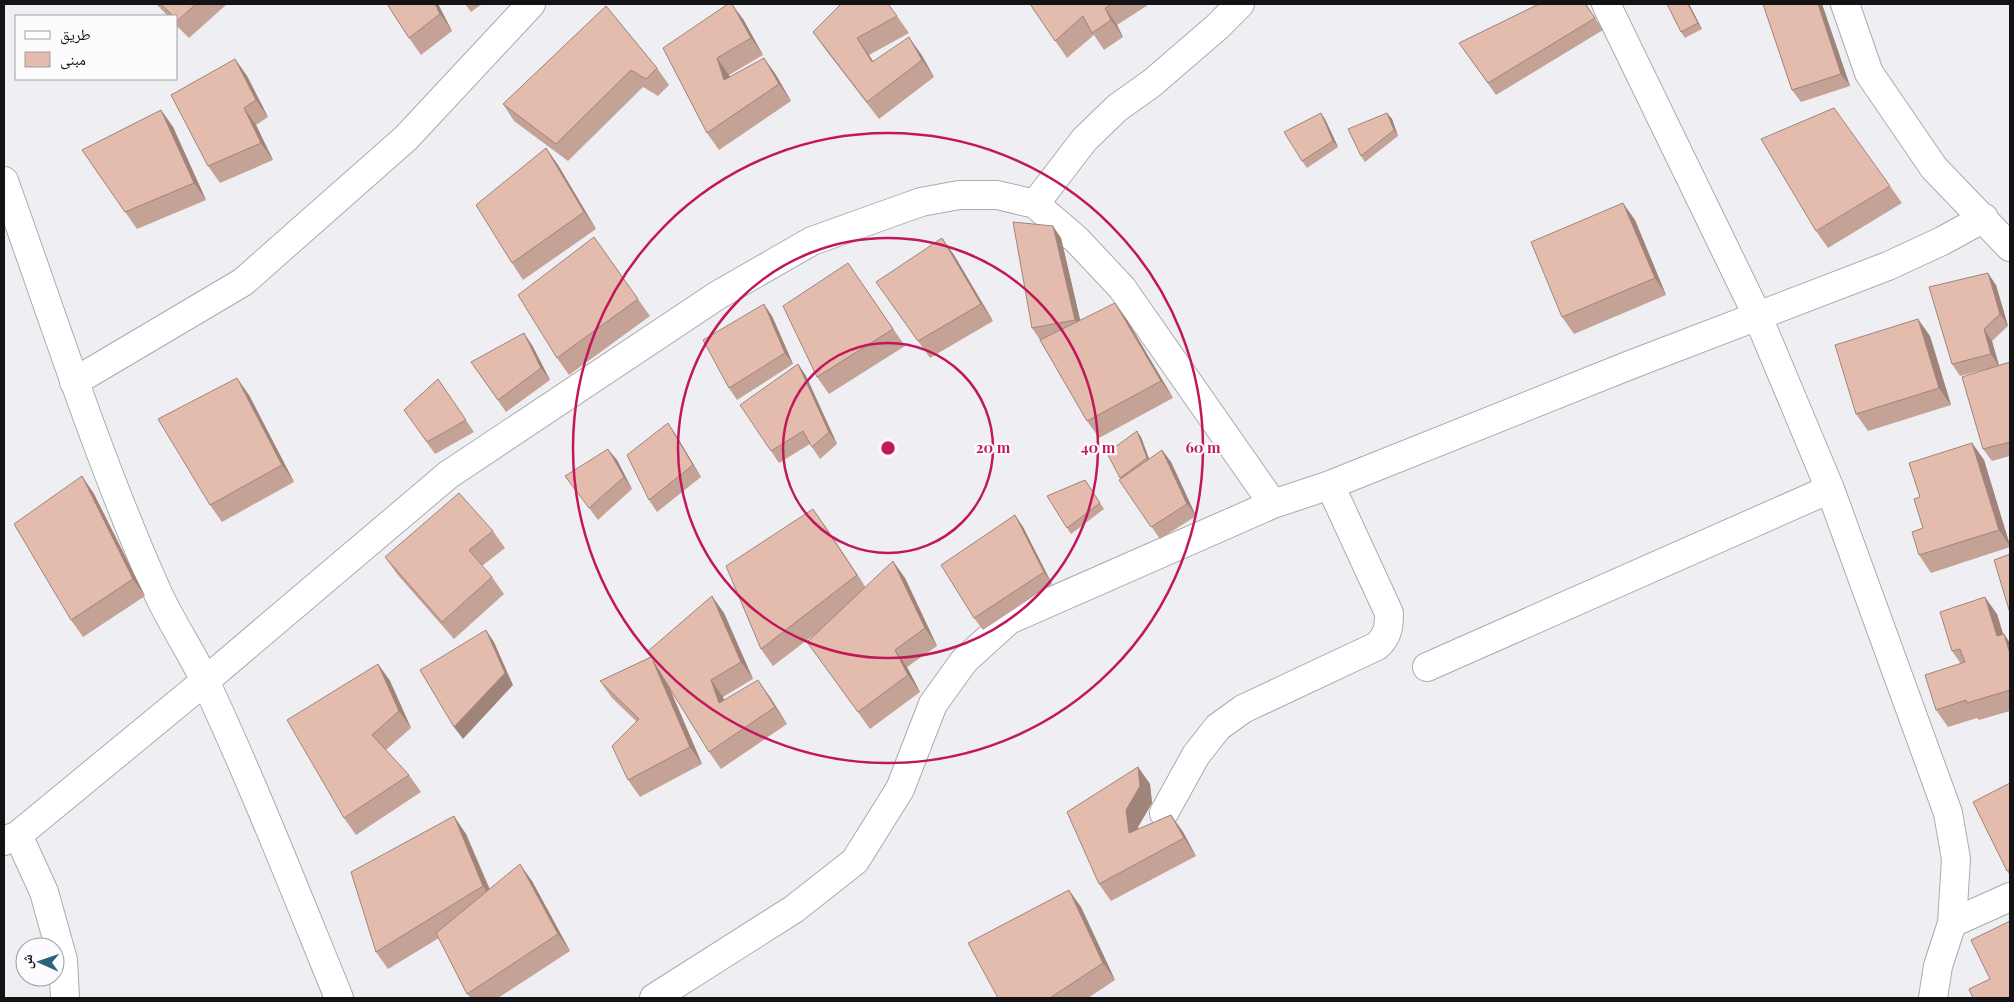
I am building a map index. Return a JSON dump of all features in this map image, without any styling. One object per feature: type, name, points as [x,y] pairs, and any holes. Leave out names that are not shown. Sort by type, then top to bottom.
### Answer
[{"type":"street","points":[[74,382],[244,282],[406,138],[531,4]]},
{"type":"street","points":[[1035,204],[1084,140],[1117,108],[1152,83],[1217,27],[1240,4]]},
{"type":"street","points":[[1606,4],[1758,317],[1830,489],[1948,813],[1956,859],[1952,924],[1938,966],[1933,998]]},
{"type":"street","points":[[1845,4],[1869,73],[1934,168],[2010,246]]},
{"type":"street","points":[[4,181],[110,479],[156,591],[205,681],[281,856],[339,998]]},
{"type":"street","points":[[65,998],[63,960],[44,892],[11,838],[205,681],[448,475],[718,295],[812,241],[921,202],[959,195],[997,195],[1035,204],[1077,240],[1122,288],[1273,504]]},
{"type":"street","points":[[654,998],[794,909],[855,861],[900,789],[934,704],[964,661],[1009,620],[1273,504],[1330,485],[1630,364],[1758,317],[1888,266],[1942,241],[1984,218]]},
{"type":"street","points":[[1164,813],[1196,755],[1218,727],[1243,708],[1377,646],[1384,639],[1390,627],[1389,613],[1330,485]]},
{"type":"street","points":[[1427,667],[1830,489]]},
{"type":"street","points":[[1952,924],[2010,897]]},
{"type":"building","points":[[161,4],[196,4],[178,20],[178,15],[172,15]]},
{"type":"building","points":[[387,4],[435,4],[440,14],[409,38]]},
{"type":"building","points":[[728,4],[732,4],[751,38],[717,58],[724,80],[764,58],[779,84],[707,133],[663,48]]},
{"type":"building","points":[[841,4],[888,4],[897,16],[857,38],[872,62],[909,37],[922,60],[867,102],[813,32]]},
{"type":"building","points":[[1030,4],[1112,4],[1105,8],[1111,20],[1092,33],[1083,16],[1055,41]]},
{"type":"building","points":[[1539,4],[1585,4],[1595,18],[1488,83],[1459,43]]},
{"type":"building","points":[[1667,4],[1688,4],[1698,23],[1681,32]]},
{"type":"building","points":[[1763,4],[1818,4],[1841,74],[1792,90]]},
{"type":"building","points":[[606,6],[657,68],[646,79],[631,70],[556,144],[503,104]]},
{"type":"building","points":[[235,59],[256,100],[244,108],[261,143],[208,166],[171,95]]},
{"type":"building","points":[[1834,108],[1890,186],[1816,231],[1761,139]]},
{"type":"building","points":[[161,110],[194,183],[125,212],[82,150]]},
{"type":"building","points":[[1321,113],[1333,141],[1302,161],[1284,132]]},
{"type":"building","points":[[1387,113],[1394,130],[1361,156],[1348,129]]},
{"type":"building","points":[[546,148],[584,212],[512,263],[476,205]]},
{"type":"building","points":[[1623,203],[1655,278],[1562,317],[1531,242]]},
{"type":"building","points":[[1013,222],[1053,226],[1075,320],[1032,328]]},
{"type":"building","points":[[594,237],[638,299],[557,358],[518,295]]},
{"type":"building","points":[[942,238],[981,304],[918,341],[876,282]]},
{"type":"building","points":[[848,263],[893,329],[817,377],[783,306]]},
{"type":"building","points":[[1988,273],[2000,314],[1984,329],[1991,354],[1952,364],[1929,287]]},
{"type":"building","points":[[1115,303],[1161,381],[1087,421],[1040,340]]},
{"type":"building","points":[[764,304],[785,353],[729,388],[703,340]]},
{"type":"building","points":[[1918,319],[1939,388],[1856,414],[1835,345]]},
{"type":"building","points":[[524,333],[541,368],[498,400],[471,362]]},
{"type":"building","points":[[2010,362],[2010,442],[1983,449],[1962,377]]},
{"type":"building","points":[[798,364],[829,432],[812,447],[803,431],[771,451],[740,405]]},
{"type":"building","points":[[237,378],[282,465],[210,505],[158,419]]},
{"type":"building","points":[[438,379],[466,420],[427,442],[404,410]]},
{"type":"building","points":[[668,423],[693,465],[649,500],[627,455]]},
{"type":"building","points":[[1137,431],[1147,458],[1120,478],[1107,453]]},
{"type":"building","points":[[1972,443],[1999,530],[1919,555],[1912,532],[1923,528],[1914,499],[1920,497],[1909,463]]},
{"type":"building","points":[[608,449],[624,477],[589,508],[565,476]]},
{"type":"building","points":[[1162,450],[1187,504],[1151,527],[1119,480]]},
{"type":"building","points":[[82,476],[133,579],[71,620],[14,524]]},
{"type":"building","points":[[1085,480],[1100,503],[1067,528],[1047,496]]},
{"type":"building","points":[[459,493],[493,531],[469,550],[492,577],[442,622],[385,557]]},
{"type":"building","points":[[813,509],[857,575],[761,649],[726,566]]},
{"type":"building","points":[[1015,515],[1044,572],[974,618],[941,565]]},
{"type":"building","points":[[2010,554],[2010,613],[1994,560]]},
{"type":"building","points":[[893,561],[925,628],[895,650],[908,675],[858,712],[807,642]]},
{"type":"building","points":[[712,596],[741,662],[711,680],[719,703],[758,680],[775,707],[709,752],[653,661],[690,747],[628,780],[612,746],[639,719],[600,681],[651,657],[647,652]]},
{"type":"building","points":[[1985,597],[1997,636],[2004,634],[2010,654],[2010,690],[1967,703],[1966,700],[1936,710],[1925,675],[1965,662],[1960,649],[1952,651],[1940,612]]},
{"type":"building","points":[[486,630],[505,673],[454,727],[420,670]]},
{"type":"building","points":[[378,664],[399,711],[372,735],[409,775],[344,818],[287,720]]},
{"type":"building","points":[[1138,767],[1140,786],[1126,810],[1129,833],[1171,815],[1184,838],[1099,884],[1067,812]]},
{"type":"building","points":[[2010,783],[2010,869],[2007,871],[1973,802]]},
{"type":"building","points":[[454,816],[483,886],[376,952],[351,872]]},
{"type":"building","points":[[520,864],[558,934],[467,994],[436,933]]},
{"type":"building","points":[[1069,890],[1103,963],[1050,998],[998,998],[968,943]]},
{"type":"building","points":[[2010,921],[2010,998],[1973,998],[1969,989],[1990,979],[1971,940]]}]
